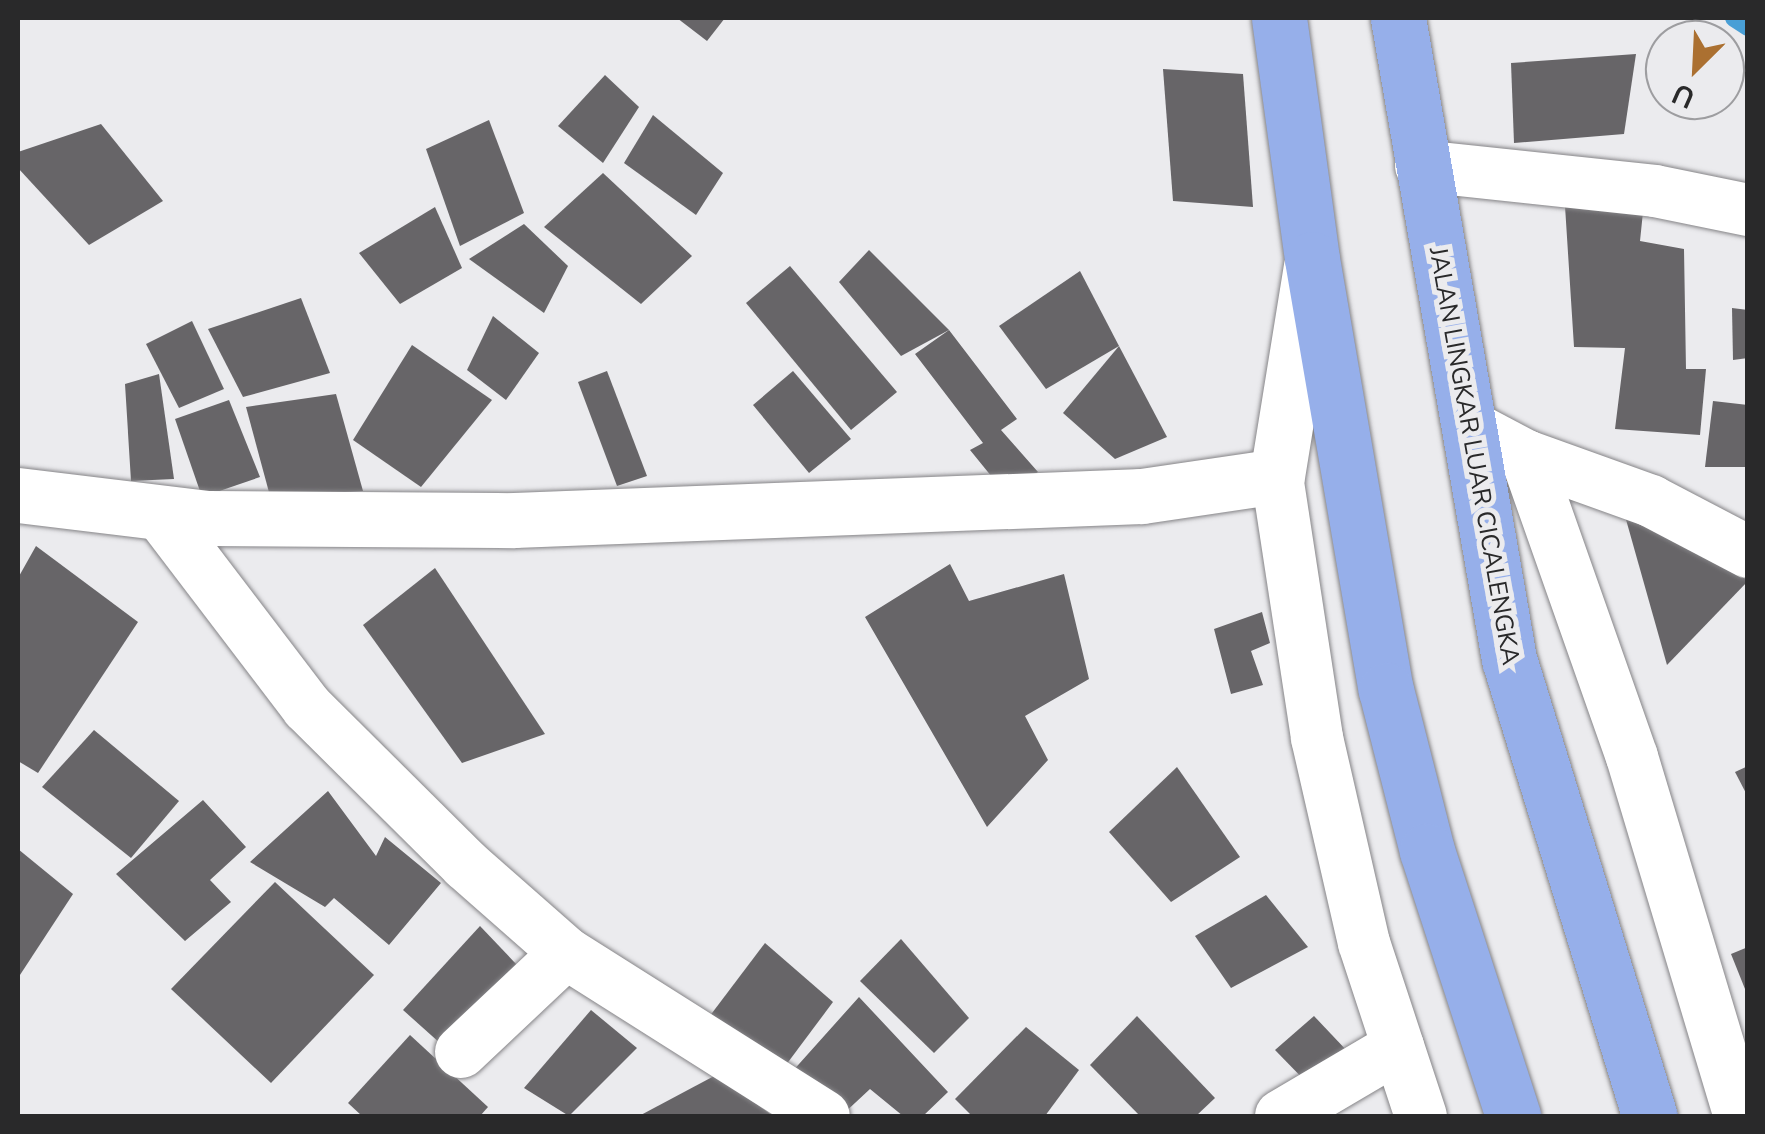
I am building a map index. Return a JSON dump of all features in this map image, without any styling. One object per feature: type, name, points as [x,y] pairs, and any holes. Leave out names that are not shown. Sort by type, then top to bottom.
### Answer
[{"type":"highway","points":[[1280,18],[1312,259],[1386,690],[1427,851],[1513,1116]]},
{"type":"highway","name":"JALAN LINGKAR LUAR CICALENGKA","points":[[1398,18],[1509,659],[1650,1116]]},
{"type":"street","points":[[1421,166],[1655,191],[1748,210]]},
{"type":"street","points":[[1312,259],[1277,476],[1317,738],[1364,943],[1420,1116]]},
{"type":"street","points":[[1469,426],[1526,456],[1651,501],[1748,552]]},
{"type":"street","points":[[1526,456],[1632,757],[1740,1116]]},
{"type":"street","points":[[18,495],[160,514],[514,520],[679,510],[950,507],[1142,496],[1277,476]]},
{"type":"street","points":[[160,514],[307,707],[566,953],[824,1116]]},
{"type":"street","points":[[462,1052],[566,953]]},
{"type":"street","points":[[1281,1116],[1398,1047]]},
{"type":"building","points":[[677,18],[725,18],[707,41]]},
{"type":"building","points":[[1636,54],[1624,134],[1514,143],[1511,63]]},
{"type":"building","points":[[1163,69],[1243,74],[1253,207],[1173,201]]},
{"type":"building","points":[[605,75],[639,107],[603,163],[558,126]]},
{"type":"building","points":[[653,115],[723,173],[696,215],[624,163]]},
{"type":"building","points":[[489,120],[524,213],[460,246],[426,149]]},
{"type":"building","points":[[101,124],[163,201],[89,245],[18,168],[18,152]]},
{"type":"building","points":[[603,173],[692,256],[641,304],[544,227]]},
{"type":"building","points":[[1565,206],[1643,212],[1640,241],[1684,249],[1686,369],[1706,369],[1700,435],[1615,429],[1625,348],[1574,347]]},
{"type":"building","points":[[435,207],[462,268],[400,304],[359,253]]},
{"type":"building","points":[[524,224],[568,266],[544,313],[469,259]]},
{"type":"building","points":[[869,250],[949,330],[901,356],[839,282]]},
{"type":"building","points":[[790,266],[897,392],[851,430],[746,303]]},
{"type":"building","points":[[1080,271],[1119,346],[1046,389],[999,326]]},
{"type":"building","points":[[301,298],[330,373],[243,397],[208,329]]},
{"type":"building","points":[[1732,308],[1748,310],[1748,358],[1733,360]]},
{"type":"building","points":[[493,316],[539,353],[506,400],[467,370]]},
{"type":"building","points":[[192,321],[224,389],[179,408],[146,344]]},
{"type":"building","points":[[949,330],[1017,419],[1001,430],[1038,472],[1005,493],[970,450],[983,443],[915,354]]},
{"type":"building","points":[[412,345],[492,400],[421,487],[353,440]]},
{"type":"building","points":[[1119,346],[1167,437],[1115,459],[1063,413]]},
{"type":"building","points":[[607,371],[647,476],[617,486],[578,382]]},
{"type":"building","points":[[793,371],[851,439],[809,473],[753,405]]},
{"type":"building","points":[[159,374],[174,479],[131,481],[125,384]]},
{"type":"building","points":[[336,394],[363,491],[270,496],[246,407]]},
{"type":"building","points":[[229,400],[260,477],[202,497],[175,419]]},
{"type":"building","points":[[1713,401],[1748,405],[1748,467],[1705,467]]},
{"type":"building","points":[[1625,516],[1748,559],[1748,581],[1667,665]]},
{"type":"building","points":[[36,546],[138,622],[38,773],[18,761],[18,578]]},
{"type":"building","points":[[950,564],[969,601],[1064,574],[1089,679],[1025,716],[1048,760],[987,827],[865,617]]},
{"type":"building","points":[[435,568],[545,734],[462,763],[363,625]]},
{"type":"building","points":[[1262,612],[1270,643],[1251,651],[1263,685],[1231,694],[1214,629]]},
{"type":"building","points":[[94,730],[179,801],[131,858],[42,787]]},
{"type":"building","points":[[1748,766],[1748,797],[1735,772]]},
{"type":"building","points":[[1177,767],[1240,857],[1171,902],[1109,832]]},
{"type":"building","points":[[328,791],[376,856],[385,837],[441,883],[389,945],[334,898],[325,907],[250,862]]},
{"type":"building","points":[[203,800],[246,847],[210,880],[231,902],[185,941],[116,874]]},
{"type":"building","points":[[18,849],[73,894],[18,978]]},
{"type":"building","points":[[275,882],[374,975],[271,1083],[171,989]]},
{"type":"building","points":[[1266,895],[1308,947],[1231,988],[1195,936]]},
{"type":"building","points":[[480,926],[517,965],[441,1044],[403,1010]]},
{"type":"building","points":[[901,939],[969,1018],[934,1053],[860,981]]},
{"type":"building","points":[[765,943],[833,1002],[777,1077],[703,1025]]},
{"type":"building","points":[[1748,947],[1748,994],[1747,994],[1731,954]]},
{"type":"building","points":[[859,997],[948,1092],[923,1116],[903,1116],[870,1089],[841,1116],[782,1083]]},
{"type":"building","points":[[591,1010],[637,1048],[569,1116],[524,1088]]},
{"type":"building","points":[[1137,1016],[1215,1098],[1196,1116],[1140,1116],[1090,1065]]},
{"type":"building","points":[[1314,1016],[1349,1053],[1314,1090],[1275,1050]]},
{"type":"building","points":[[1026,1027],[1079,1070],[1045,1116],[972,1116],[955,1099]]},
{"type":"building","points":[[410,1035],[488,1107],[480,1116],[362,1116],[348,1103]]},
{"type":"building","points":[[716,1075],[773,1116],[639,1116]]},
{"type":"waterway","points":[[1734,18],[1748,27]]}]
